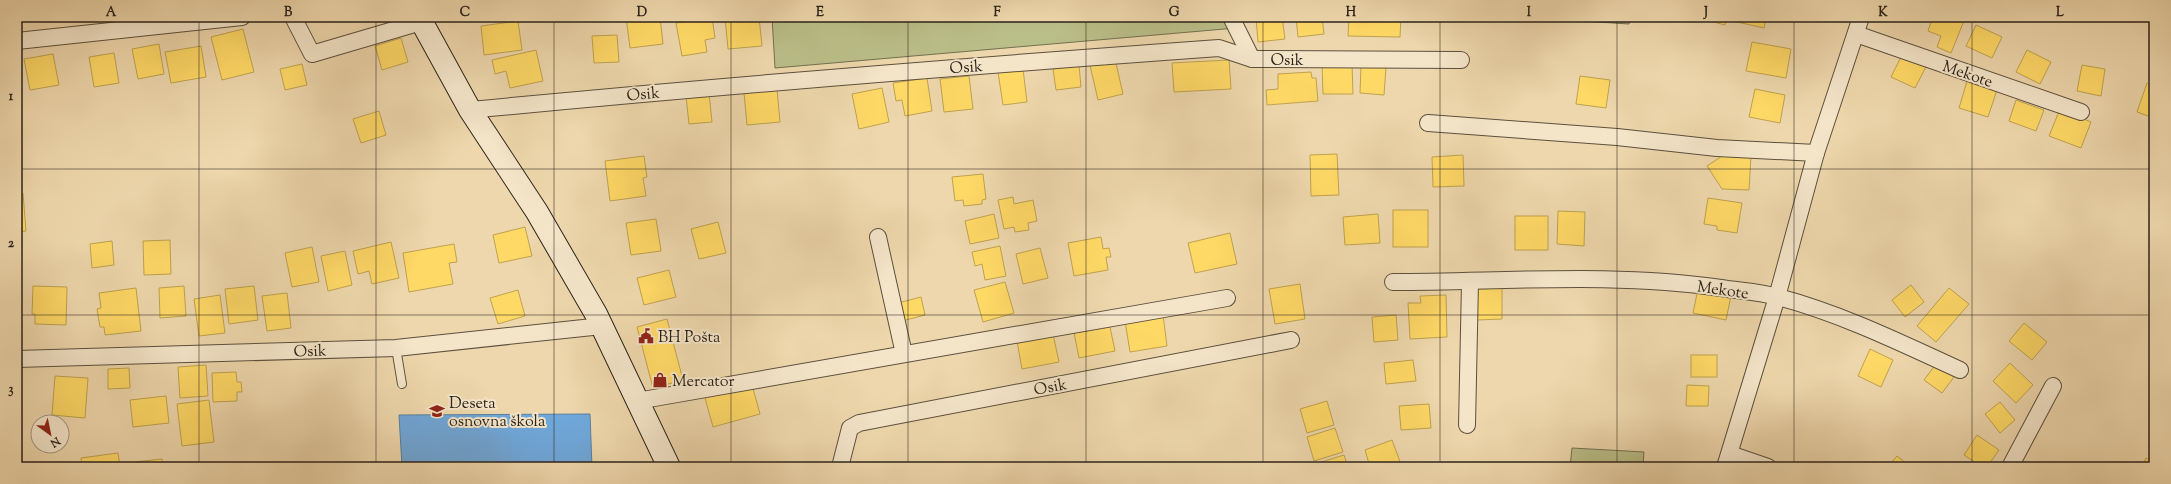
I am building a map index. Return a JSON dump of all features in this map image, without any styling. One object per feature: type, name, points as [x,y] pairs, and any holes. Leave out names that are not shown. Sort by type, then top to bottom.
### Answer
[{"type":"main road","points":[[420,19],[470,110],[537,212],[602,326],[669,467]]},
{"type":"street","points":[[17,41],[242,17]]},
{"type":"street","points":[[294,17],[312,54],[420,19]]},
{"type":"street","points":[[1231,17],[1252,59]]},
{"type":"street","points":[[1768,467],[1727,461],[1777,297],[1816,153],[1861,17]]},
{"type":"street","name":"Mekote","points":[[1856,34],[2081,112]]},
{"type":"street","name":"Osik","points":[[470,110],[667,91],[1219,48],[1252,59],[1461,60]]},
{"type":"street","points":[[1428,123],[1616,137],[1717,148],[1816,153]]},
{"type":"street","points":[[878,237],[904,354]]},
{"type":"street","name":"Mekote","points":[[1393,282],[1470,282],[1519,278],[1674,282],[1777,297],[1839,316],[1960,370]]},
{"type":"street","points":[[1467,425],[1470,282]]},
{"type":"street","points":[[637,401],[1227,298]]},
{"type":"street","name":"Osik","points":[[17,359],[396,348],[602,326]]},
{"type":"street","name":"Osik","points":[[840,467],[850,428],[859,423],[1291,340]]},
{"type":"street","points":[[2010,467],[2053,386]]},
{"type":"lane","points":[[396,348],[402,384]]},
{"type":"green space","points":[[772,17],[1231,17],[1236,28],[775,68]]},
{"type":"green space","points":[[1518,17],[1630,17],[1629,24]]},
{"type":"green space","points":[[1572,448],[1644,452],[1643,467],[1570,467]]},
{"type":"building: Homes","points":[[626,17],[660,17],[663,44],[630,48]]},
{"type":"building: Homes","points":[[712,17],[715,38],[705,40],[707,52],[682,56],[676,23]]},
{"type":"building: Homes","points":[[725,17],[759,17],[762,46],[728,49]]},
{"type":"building: Homes","points":[[1256,17],[1282,17],[1285,39],[1258,42]]},
{"type":"building: Homes","points":[[1296,17],[1322,17],[1324,34],[1298,37]]},
{"type":"building: Homes","points":[[1349,17],[1401,17],[1400,37],[1348,36]]},
{"type":"building: Homes","points":[[1695,17],[1727,17],[1725,25]]},
{"type":"building: Homes","points":[[1738,17],[1766,17],[1764,28],[1737,22]]},
{"type":"building: Homes","points":[[1933,17],[1965,18],[1951,53],[1937,47],[1941,36],[1928,31]]},
{"type":"building: Homes","points":[[518,21],[522,50],[484,55],[481,26]]},
{"type":"building: Homes","points":[[1976,25],[2002,37],[1992,58],[1966,46]]},
{"type":"building: Homes","points":[[243,29],[254,72],[222,80],[211,37]]},
{"type":"building: Homes","points":[[617,35],[619,62],[594,63],[592,36]]},
{"type":"building: Homes","points":[[401,38],[408,62],[382,70],[375,46]]},
{"type":"building: Homes","points":[[1752,42],[1791,49],[1786,78],[1746,71]]},
{"type":"building: Homes","points":[[159,44],[164,74],[138,79],[132,49]]},
{"type":"building: Homes","points":[[201,46],[206,77],[171,83],[165,52]]},
{"type":"building: Homes","points":[[536,50],[543,81],[510,88],[506,71],[495,74],[492,60]]},
{"type":"building: Homes","points":[[2027,50],[2051,62],[2040,84],[2016,72]]},
{"type":"building: Homes","points":[[114,53],[119,83],[94,87],[89,57]]},
{"type":"building: Homes","points":[[1903,53],[1927,65],[1915,88],[1891,77]]},
{"type":"building: Homes","points":[[53,54],[59,85],[30,90],[24,59]]},
{"type":"building: Homes","points":[[1115,59],[1123,94],[1098,100],[1090,65]]},
{"type":"building: Homes","points":[[1229,60],[1231,89],[1174,92],[1172,63]]},
{"type":"building: Homes","points":[[302,64],[307,85],[285,90],[280,69]]},
{"type":"building: Homes","points":[[1322,64],[1352,64],[1353,94],[1323,94]]},
{"type":"building: Homes","points":[[1079,65],[1081,87],[1056,90],[1053,69]]},
{"type":"building: Homes","points":[[2082,65],[2105,69],[2101,96],[2077,91]]},
{"type":"building: Homes","points":[[1361,66],[1386,67],[1384,95],[1360,93]]},
{"type":"building: Homes","points":[[1023,69],[1027,102],[1003,105],[998,72]]},
{"type":"building: Homes","points":[[1311,72],[1312,78],[1316,78],[1318,101],[1267,105],[1266,90],[1278,89],[1278,74]]},
{"type":"building: Homes","points":[[969,76],[973,109],[944,112],[940,79]]},
{"type":"building: Homes","points":[[1580,76],[1610,80],[1606,108],[1576,104]]},
{"type":"building: Homes","points":[[927,78],[932,111],[905,116],[902,100],[896,101],[893,83]]},
{"type":"building: Homes","points":[[1968,78],[1998,87],[1988,117],[1959,108]]},
{"type":"building: Homes","points":[[2147,83],[2154,86],[2154,118],[2137,112]]},
{"type":"building: Homes","points":[[882,88],[889,122],[859,129],[852,94]]},
{"type":"building: Homes","points":[[777,89],[780,122],[747,125],[744,93]]},
{"type":"building: Homes","points":[[1755,89],[1785,95],[1780,123],[1749,117]]},
{"type":"building: Homes","points":[[709,93],[712,122],[689,124],[686,96]]},
{"type":"building: Homes","points":[[2016,100],[2044,110],[2036,131],[2009,121]]},
{"type":"building: Homes","points":[[2060,109],[2091,122],[2081,148],[2049,136]]},
{"type":"building: Homes","points":[[379,111],[386,135],[361,143],[353,119]]},
{"type":"building: Homes","points":[[1337,154],[1339,195],[1311,196],[1310,155]]},
{"type":"building: Homes","points":[[1725,154],[1751,156],[1749,190],[1722,189],[1707,166]]},
{"type":"building: Homes","points":[[1463,155],[1464,186],[1433,187],[1432,157]]},
{"type":"building: Homes","points":[[644,156],[647,177],[643,178],[646,196],[610,201],[605,161]]},
{"type":"building: Homes","points":[[983,174],[986,199],[982,200],[982,204],[964,206],[963,200],[955,201],[952,177]]},
{"type":"building: Homes","points":[[23,193],[26,231],[18,232],[17,194]]},
{"type":"building: Homes","points":[[1013,197],[1014,204],[1033,200],[1037,221],[1028,223],[1029,230],[1015,232],[1014,227],[1004,229],[998,200]]},
{"type":"building: Homes","points":[[1708,198],[1742,203],[1737,233],[1717,230],[1717,226],[1704,224]]},
{"type":"building: Homes","points":[[1393,210],[1428,210],[1428,247],[1393,247]]},
{"type":"building: Homes","points":[[1558,211],[1585,212],[1584,246],[1557,244]]},
{"type":"building: Homes","points":[[994,214],[999,238],[970,244],[965,221]]},
{"type":"building: Homes","points":[[1378,214],[1380,243],[1345,245],[1343,217]]},
{"type":"building: Homes","points":[[1515,216],[1548,216],[1548,250],[1515,250]]},
{"type":"building: Homes","points":[[656,219],[661,251],[631,255],[626,223]]},
{"type":"building: Homes","points":[[718,222],[726,253],[699,259],[691,229]]},
{"type":"building: Homes","points":[[525,227],[532,256],[499,263],[493,235]]},
{"type":"building: Homes","points":[[1230,233],[1237,264],[1195,273],[1188,243]]},
{"type":"building: Homes","points":[[1101,237],[1103,249],[1109,248],[1111,257],[1106,257],[1108,270],[1074,276],[1068,243]]},
{"type":"building: Homes","points":[[170,240],[171,274],[144,275],[143,241]]},
{"type":"building: Homes","points":[[112,241],[114,265],[92,268],[90,244]]},
{"type":"building: Homes","points":[[391,242],[399,278],[372,284],[369,271],[358,274],[353,251]]},
{"type":"building: Homes","points":[[454,244],[457,262],[449,263],[453,284],[409,292],[403,253]]},
{"type":"building: Homes","points":[[1000,246],[1006,276],[985,280],[982,264],[975,266],[972,252]]},
{"type":"building: Homes","points":[[312,247],[319,282],[292,287],[285,253]]},
{"type":"building: Homes","points":[[1040,248],[1048,278],[1023,284],[1016,254]]},
{"type":"building: Homes","points":[[345,251],[352,285],[328,291],[321,256]]},
{"type":"building: Homes","points":[[669,270],[676,297],[644,305],[637,278]]},
{"type":"building: Homes","points":[[1005,282],[1014,313],[983,322],[974,290]]},
{"type":"building: Homes","points":[[1300,284],[1305,319],[1275,324],[1269,289]]},
{"type":"building: Homes","points":[[1911,285],[1924,302],[1905,317],[1892,300]]},
{"type":"building: Homes","points":[[33,286],[67,287],[66,325],[35,324],[35,314],[32,314]]},
{"type":"building: Homes","points":[[184,286],[186,316],[160,318],[159,288]]},
{"type":"building: Homes","points":[[254,286],[258,320],[229,324],[225,289]]},
{"type":"building: Homes","points":[[136,288],[141,331],[105,335],[104,327],[100,327],[97,309],[101,308],[99,293]]},
{"type":"building: Homes","points":[[1502,288],[1502,319],[1477,320],[1477,289]]},
{"type":"building: Homes","points":[[1949,288],[1969,304],[1936,342],[1917,326]]},
{"type":"building: Homes","points":[[1698,289],[1731,296],[1726,320],[1693,313]]},
{"type":"building: Homes","points":[[518,290],[525,316],[498,324],[490,298]]},
{"type":"building: Homes","points":[[287,293],[291,328],[267,331],[262,296]]},
{"type":"building: Homes","points":[[220,295],[225,333],[199,336],[194,299]]},
{"type":"building: Homes","points":[[1446,295],[1447,337],[1410,339],[1408,303],[1421,303],[1420,296]]},
{"type":"building: Homes","points":[[921,297],[925,315],[902,321],[898,303]]},
{"type":"building: Homes","points":[[1163,315],[1167,346],[1130,352],[1125,321]]},
{"type":"building: Homes","points":[[1396,315],[1398,340],[1374,342],[1372,317]]},
{"type":"building: Homes","points":[[667,319],[683,380],[653,388],[637,327]]},
{"type":"building: Homes","points":[[2024,323],[2047,342],[2032,360],[2009,341]]},
{"type":"building: Homes","points":[[1110,327],[1115,351],[1079,358],[1074,333]]},
{"type":"building: Homes","points":[[1053,334],[1059,362],[1022,369],[1017,341]]},
{"type":"building: Homes","points":[[1870,349],[1893,360],[1881,387],[1858,376]]},
{"type":"building: Homes","points":[[1691,355],[1717,355],[1717,377],[1691,377]]},
{"type":"building: Homes","points":[[1413,360],[1416,381],[1386,384],[1384,363]]},
{"type":"building: Homes","points":[[2010,363],[2033,385],[2016,403],[1993,381]]},
{"type":"building: Homes","points":[[1936,364],[1954,377],[1942,393],[1924,380]]},
{"type":"building: Homes","points":[[206,365],[208,396],[180,398],[178,367]]},
{"type":"building: Homes","points":[[129,368],[130,388],[108,389],[108,369]]},
{"type":"building: Homes","points":[[236,372],[237,382],[241,382],[242,392],[237,392],[237,401],[213,402],[212,373]]},
{"type":"building: Homes","points":[[55,376],[88,378],[85,418],[70,417],[70,414],[52,414]]},
{"type":"building: Homes","points":[[752,385],[760,414],[713,427],[705,398]]},
{"type":"building: Homes","points":[[1687,385],[1709,386],[1708,406],[1686,406]]},
{"type":"building: Homes","points":[[166,396],[169,423],[133,427],[130,400]]},
{"type":"building: Homes","points":[[209,400],[214,442],[182,446],[177,404]]},
{"type":"building: Homes","points":[[1327,401],[1334,425],[1307,433],[1300,409]]},
{"type":"building: Homes","points":[[2000,402],[2015,420],[2000,433],[1985,414]]},
{"type":"building: Homes","points":[[1429,404],[1431,428],[1401,430],[1399,406]]},
{"type":"building: Homes","points":[[1335,428],[1343,452],[1314,461],[1307,437]]},
{"type":"building: Homes","points":[[1977,435],[1999,450],[1987,467],[1982,467],[1964,455]]},
{"type":"building: Homes","points":[[1392,440],[1402,467],[1370,467],[1365,450]]},
{"type":"building: Homes","points":[[118,453],[120,467],[82,467],[81,458]]},
{"type":"building: Homes","points":[[1344,455],[1348,467],[1316,467],[1315,464]]},
{"type":"building: Homes","points":[[1897,456],[1911,467],[1888,467]]},
{"type":"building: Homes","points":[[2146,458],[2154,462],[2154,467],[2142,467]]},
{"type":"building: Homes","points":[[162,459],[163,467],[134,467],[134,462]]},
{"type":"building: Schools","points":[[590,414],[592,467],[402,467],[399,415]]},
{"type":"place","name":"BH Pošta","points":[[646,336]]},
{"type":"place","name":"Mercator","points":[[660,380]]},
{"type":"place","name":"Deseta osnovna škola","points":[[437,411]]}]
